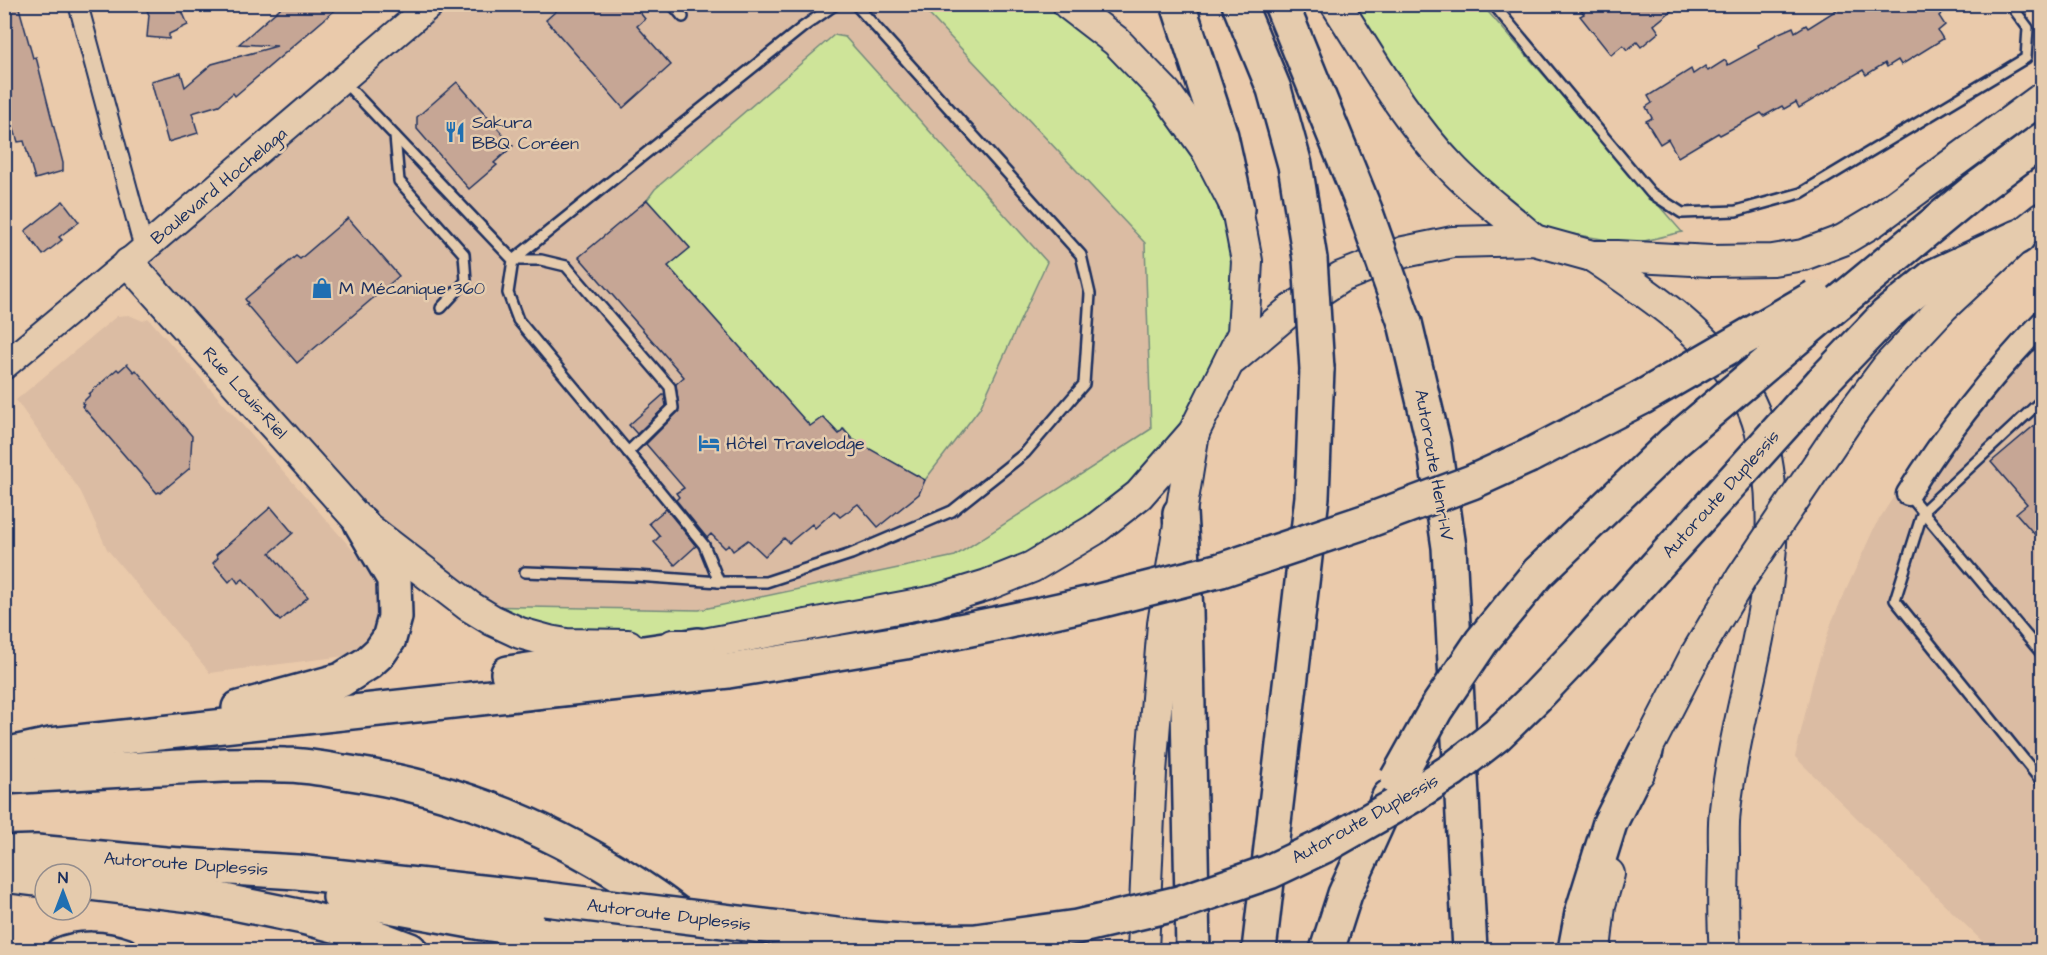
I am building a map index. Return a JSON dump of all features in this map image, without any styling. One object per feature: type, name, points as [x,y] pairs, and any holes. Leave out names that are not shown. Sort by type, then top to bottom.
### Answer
[{"type":"highway","points":[[1068,4],[1116,41],[1166,93],[1206,149],[1237,209]]},
{"type":"highway","points":[[1143,951],[1151,772],[1162,624],[1194,432],[1243,333],[1246,306],[1247,261],[1221,136],[1178,4]]},
{"type":"highway","points":[[1239,4],[1274,89],[1295,165],[1310,259],[1317,369],[1312,497],[1259,951]]},
{"type":"highway","name":"Autoroute Henri-IV","points":[[1281,4],[1394,287],[1405,323],[1434,445],[1449,547],[1470,951]]},
{"type":"highway","points":[[1336,4],[1416,127],[1459,175],[1534,240]]},
{"type":"highway","points":[[1227,365],[1292,309],[1341,277],[1404,252],[1453,242],[1534,240],[1592,256],[1749,261],[1803,255],[1843,240],[1873,222],[2043,98]]},
{"type":"highway","points":[[1327,951],[1345,894],[1397,779],[1436,709],[1482,641],[1538,573],[1819,306],[2043,140]]},
{"type":"highway","points":[[1575,951],[1582,913],[1610,823],[1695,656],[1742,577],[1853,412],[1887,367],[1935,315],[2030,227]]},
{"type":"highway","name":"Autoroute Duplessis","points":[[4,853],[36,852],[165,864],[297,872],[545,899],[861,938],[914,942],[976,941],[1077,927],[1179,903],[1269,872],[1328,844],[1412,796],[1452,770],[1497,735],[1579,652],[1822,382],[1886,315],[1934,276],[2030,227]]},
{"type":"highway","name":"Rue Louis-Riel","points":[[136,256],[360,523],[469,606],[492,620],[520,633],[566,644],[698,645],[935,601],[987,585],[1032,567],[1094,530],[1139,495],[1194,432]]},
{"type":"highway","points":[[1592,256],[1668,309],[1708,344],[1747,397],[1763,439],[1772,496],[1771,551],[1761,630],[1734,754],[1725,811],[1723,873],[1725,951]]},
{"type":"highway","points":[[50,745],[728,671],[905,642],[1095,602],[1221,570],[1370,520],[1472,482],[1529,456],[1819,306]]},
{"type":"highway","points":[[1180,513],[1186,612],[1193,951]]},
{"type":"highway","points":[[205,717],[341,680],[368,663],[380,652],[389,639],[395,616],[394,579],[360,523]]},
{"type":"highway","points":[[4,755],[88,735],[698,645]]},
{"type":"highway","points":[[1595,951],[1600,905],[1646,751]]},
{"type":"highway","points":[[4,777],[245,764],[308,767],[405,783],[484,806],[556,837],[654,896],[724,951]]},
{"type":"highway","points":[[165,864],[482,923],[692,951]]},
{"type":"highway","points":[[4,875],[33,879]]},
{"type":"highway","points":[[93,883],[200,896],[303,917],[365,933],[410,951]]},
{"type":"main road","name":"Boulevard Hochelaga","points":[[4,366],[431,4]]},
{"type":"street","name":"Rue Louis-Riel","points":[[78,4],[136,256]]},
{"type":"street","points":[[1908,494],[1946,435],[1968,406],[2043,323]]},
{"type":"street","points":[[58,951],[67,947],[98,944],[115,946],[126,951]]},
{"type":"lane","points":[[672,4],[683,17]]},
{"type":"lane","points":[[719,582],[704,545],[518,320],[508,293],[513,260],[803,27],[836,4]]},
{"type":"lane","points":[[525,572],[719,582],[766,582],[850,554],[952,512],[1025,453],[1084,384],[1090,294],[1082,255],[855,4]]},
{"type":"lane","points":[[1493,4],[1651,193],[1682,213],[1736,211],[1801,193],[2026,58],[2028,28],[2010,4]]},
{"type":"lane","points":[[343,80],[513,260],[541,260],[566,266],[670,387],[673,408],[628,452]]},
{"type":"lane","points":[[395,136],[399,181],[464,254],[466,281],[441,308]]},
{"type":"lane","points":[[2043,400],[1923,512],[1895,600],[2043,782]]},
{"type":"lane","points":[[1908,494],[2043,654]]},
{"type":"shaded area","points":[[431,5],[920,5],[1145,243],[1151,429],[956,556],[699,610],[469,606],[361,523],[129,263]]},
{"type":"shaded area","points":[[129,315],[143,321],[148,318],[374,574],[380,586],[381,618],[361,654],[210,673],[107,549],[81,492],[16,400],[117,316]]},
{"type":"shaded area","points":[[2042,323],[2042,950],[1991,950],[1795,757],[1814,676],[1832,621],[1875,526],[1932,436],[1948,415]]},
{"type":"green space","points":[[920,5],[1068,5],[1216,171],[1246,306],[1165,466],[987,585],[606,645],[469,606],[699,610],[955,556],[1151,429],[1145,243]]},
{"type":"green space","points":[[1336,5],[1482,5],[1682,232],[1640,242],[1614,241],[1542,229],[1510,218]]},
{"type":"green space","points":[[834,35],[845,37],[1047,262],[980,408],[925,480],[862,445],[860,449],[844,429],[839,434],[810,426],[668,266],[690,248],[647,200],[655,189]]},
{"type":"building","points":[[4,4],[18,4],[33,58],[36,57],[63,163],[63,171],[35,179],[24,141],[18,142],[4,97]]},
{"type":"building","points":[[144,4],[179,4],[188,25],[169,34],[169,39],[147,37],[149,15]]},
{"type":"building","points":[[285,4],[342,4],[235,96],[233,93],[219,105],[192,113],[198,133],[168,142],[151,81],[181,73],[185,87],[212,64],[277,46],[239,44]]},
{"type":"building","points":[[564,4],[633,4],[645,19],[637,26],[671,65],[623,108],[546,20]]},
{"type":"building","points":[[1576,4],[1680,4],[1654,25],[1659,32],[1641,47],[1637,42],[1627,50],[1623,45],[1611,55],[1580,16],[1584,14]]},
{"type":"building","points":[[1846,4],[1953,4],[1939,16],[1945,25],[1938,31],[1943,39],[1901,65],[1898,60],[1887,67],[1885,63],[1866,75],[1863,70],[1799,108],[1796,102],[1784,109],[1782,106],[1764,116],[1761,113],[1720,135],[1718,133],[1678,157],[1668,139],[1660,144],[1646,121],[1652,118],[1646,107],[1652,103],[1648,96],[1691,69],[1693,74],[1705,66],[1708,71],[1725,60],[1728,65],[1759,48],[1758,45],[1777,34],[1793,27],[1795,32],[1806,25],[1808,28]]},
{"type":"building","points":[[457,82],[513,146],[494,163],[497,165],[469,189],[417,129],[417,117]]},
{"type":"building","points":[[647,200],[690,248],[668,266],[810,426],[823,417],[839,434],[843,429],[852,439],[925,480],[919,494],[878,527],[858,504],[840,517],[834,511],[815,528],[812,524],[789,543],[784,538],[765,556],[748,540],[733,551],[729,545],[725,548],[711,534],[707,538],[676,500],[679,497],[676,493],[684,488],[646,444],[679,411],[676,384],[684,377],[579,257]]},
{"type":"building","points":[[63,201],[79,222],[59,237],[62,240],[43,255],[25,231]]},
{"type":"building","name":"M Mécanique 360","points":[[348,218],[399,276],[297,363],[246,304],[248,303],[245,299],[296,256],[300,259]]},
{"type":"building","points":[[127,364],[134,372],[136,370],[192,436],[190,468],[160,493],[157,493],[82,406],[89,394],[117,369],[119,371]]},
{"type":"building","points":[[664,394],[666,406],[637,434],[629,425]]},
{"type":"building","points":[[2043,418],[2043,544],[2016,513],[2027,504],[1991,462]]},
{"type":"building","points":[[271,507],[293,533],[270,553],[308,597],[280,621],[243,579],[238,583],[234,577],[229,582],[213,563],[218,558],[216,555]]},
{"type":"building","points":[[666,509],[696,546],[675,565],[654,542],[660,536],[649,523]]},
{"type":"place","name":"Sakura BBQ Coréen","points":[[455,132]]},
{"type":"place","name":"M Mécanique 360","points":[[322,288]]},
{"type":"place","name":"Hôtel Travelodge","points":[[709,443]]}]
